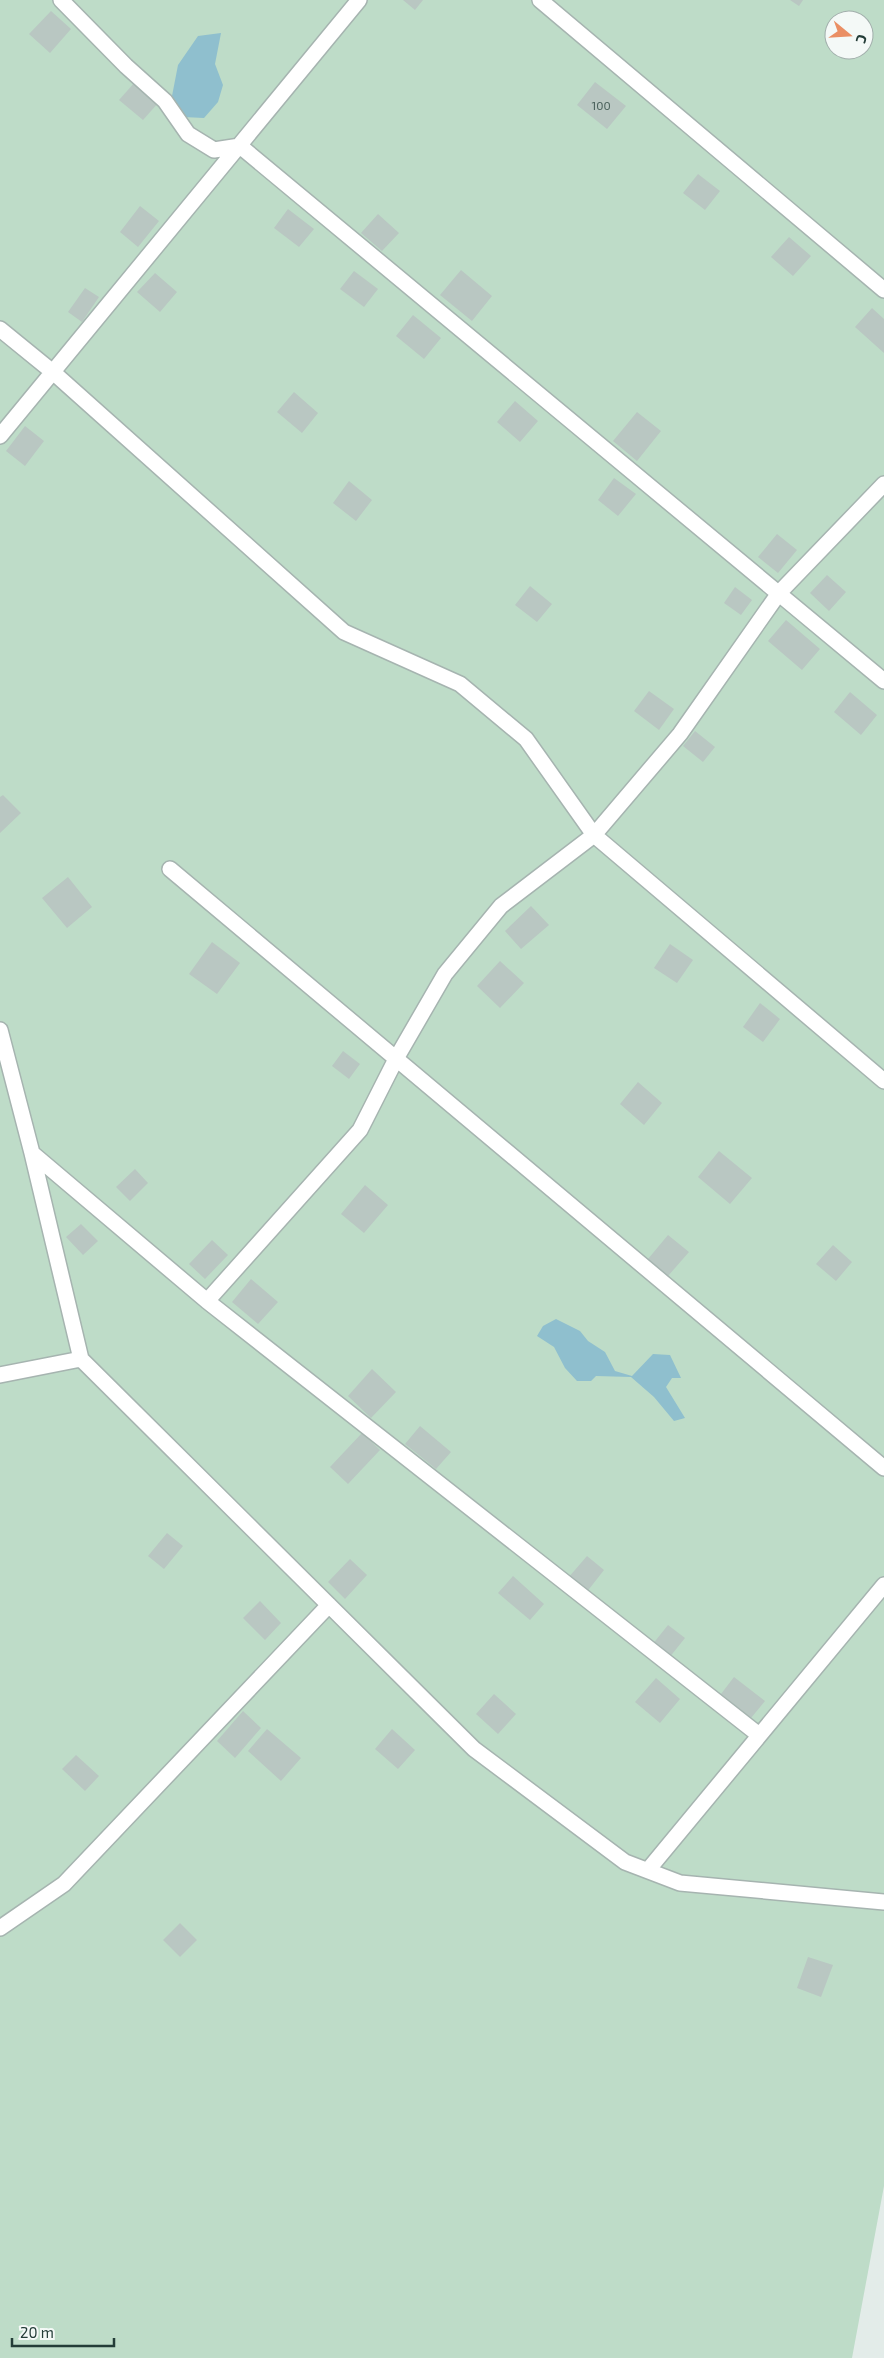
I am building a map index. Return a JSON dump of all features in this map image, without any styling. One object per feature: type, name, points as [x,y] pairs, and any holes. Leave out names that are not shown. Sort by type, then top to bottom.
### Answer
[{"type":"street","points":[[61,0],[126,66],[165,101],[188,134],[214,150],[240,146],[884,681]]},
{"type":"street","points":[[0,436],[54,373],[359,0]]},
{"type":"street","points":[[540,0],[884,290]]},
{"type":"street","points":[[0,329],[54,373],[344,632],[460,684],[526,739],[594,835],[884,1082]]},
{"type":"street","points":[[207,1301],[360,1130],[397,1057],[445,974],[501,906],[594,835],[680,734],[779,593],[884,484]]},
{"type":"street","points":[[170,869],[397,1057],[884,1468]]},
{"type":"street","points":[[0,1030],[32,1153],[81,1360],[474,1749],[625,1862],[680,1883],[884,1902]]},
{"type":"street","points":[[32,1153],[207,1301],[759,1735]]},
{"type":"street","points":[[0,1375],[81,1360]]},
{"type":"street","points":[[648,1870],[884,1585]]},
{"type":"street","points":[[0,1928],[64,1884],[329,1605]]},
{"type":"green space","points":[[0,0],[884,0],[884,2186],[852,2358],[0,2358]]},
{"type":"water","points":[[221,33],[215,64],[223,85],[218,102],[204,118],[183,117],[172,96],[178,65],[198,36]]},
{"type":"water","points":[[556,1319],[580,1331],[588,1341],[605,1352],[615,1371],[632,1376],[653,1354],[670,1355],[681,1378],[672,1378],[666,1387],[685,1418],[674,1421],[654,1397],[631,1377],[596,1376],[591,1381],[577,1381],[565,1368],[554,1347],[537,1336],[543,1326]]},
{"type":"building","points":[[403,0],[423,0],[415,10]]},
{"type":"building","points":[[790,0],[803,0],[799,6]]},
{"type":"building","points":[[51,11],[71,29],[50,53],[29,34]]},
{"type":"building","points":[[135,82],[159,102],[143,120],[119,100]]},
{"type":"building","points":[[595,82],[626,106],[607,129],[577,105]]},
{"type":"building","points":[[698,174],[720,191],[705,210],[683,193]]},
{"type":"building","points":[[140,206],[159,221],[138,247],[120,232]]},
{"type":"building","points":[[288,209],[314,229],[299,247],[274,228]]},
{"type":"building","points":[[378,214],[399,233],[382,251],[361,233]]},
{"type":"building","points":[[789,237],[811,256],[793,276],[771,257]]},
{"type":"building","points":[[461,270],[492,296],[472,321],[440,295]]},
{"type":"building","points":[[354,271],[378,289],[364,307],[340,289]]},
{"type":"building","points":[[155,273],[177,292],[160,312],[137,292]]},
{"type":"building","points":[[85,288],[99,297],[82,322],[68,312]]},
{"type":"building","points":[[872,308],[884,319],[884,353],[855,327]]},
{"type":"building","points":[[413,315],[441,338],[424,359],[396,336]]},
{"type":"building","points":[[294,392],[318,413],[302,433],[277,412]]},
{"type":"building","points":[[515,401],[538,421],[520,442],[497,422]]},
{"type":"building","points":[[637,412],[661,431],[637,461],[613,441]]},
{"type":"building","points":[[25,426],[44,441],[25,466],[6,451]]},
{"type":"building","points":[[614,478],[636,494],[618,516],[598,500]]},
{"type":"building","points":[[349,481],[372,500],[356,521],[333,503]]},
{"type":"building","points":[[777,534],[797,550],[778,573],[758,557]]},
{"type":"building","points":[[827,575],[846,592],[829,611],[810,593]]},
{"type":"building","points":[[530,586],[552,604],[537,622],[515,605]]},
{"type":"building","points":[[735,587],[752,600],[741,615],[724,603]]},
{"type":"building","points":[[786,620],[820,649],[802,670],[768,641]]},
{"type":"building","points":[[649,691],[674,709],[659,730],[634,711]]},
{"type":"building","points":[[850,692],[877,715],[861,735],[834,712]]},
{"type":"building","points":[[695,731],[715,747],[703,762],[683,746]]},
{"type":"building","points":[[3,795],[21,813],[0,833],[0,797]]},
{"type":"building","points":[[68,877],[92,907],[67,928],[42,898]]},
{"type":"building","points":[[531,906],[549,925],[521,949],[505,931]]},
{"type":"building","points":[[212,942],[240,963],[217,994],[189,974]]},
{"type":"building","points":[[670,944],[693,960],[677,983],[654,968]]},
{"type":"building","points":[[500,961],[524,983],[500,1008],[477,986]]},
{"type":"building","points":[[760,1003],[780,1019],[763,1042],[743,1027]]},
{"type":"building","points":[[343,1051],[360,1064],[349,1079],[332,1066]]},
{"type":"building","points":[[638,1082],[662,1103],[644,1125],[620,1104]]},
{"type":"building","points":[[719,1151],[752,1178],[730,1204],[698,1177]]},
{"type":"building","points":[[135,1169],[148,1183],[130,1201],[116,1187]]},
{"type":"building","points":[[365,1185],[388,1205],[364,1233],[341,1214]]},
{"type":"building","points":[[81,1224],[98,1241],[83,1255],[66,1237]]},
{"type":"building","points":[[668,1235],[689,1252],[668,1276],[648,1259]]},
{"type":"building","points":[[212,1240],[228,1255],[205,1279],[189,1264]]},
{"type":"building","points":[[833,1245],[852,1262],[836,1281],[816,1264]]},
{"type":"building","points":[[251,1279],[278,1302],[258,1324],[232,1302]]},
{"type":"building","points":[[372,1369],[396,1392],[371,1418],[348,1396]]},
{"type":"building","points":[[420,1426],[451,1452],[436,1469],[405,1444]]},
{"type":"building","points":[[362,1433],[380,1450],[348,1484],[330,1467]]},
{"type":"building","points":[[167,1533],[183,1546],[164,1569],[148,1556]]},
{"type":"building","points":[[587,1556],[604,1570],[586,1593],[568,1578]]},
{"type":"building","points":[[350,1559],[367,1575],[345,1599],[328,1582]]},
{"type":"building","points":[[513,1576],[544,1604],[530,1620],[498,1593]]},
{"type":"building","points":[[260,1601],[281,1623],[265,1640],[243,1618]]},
{"type":"building","points":[[668,1625],[685,1638],[669,1658],[652,1645]]},
{"type":"building","points":[[734,1677],[765,1701],[751,1718],[721,1694]]},
{"type":"building","points":[[656,1678],[680,1699],[660,1723],[635,1702]]},
{"type":"building","points":[[494,1694],[516,1714],[498,1734],[476,1714]]},
{"type":"building","points":[[243,1711],[261,1728],[235,1758],[217,1741]]},
{"type":"building","points":[[267,1729],[301,1758],[281,1781],[248,1751]]},
{"type":"building","points":[[392,1729],[415,1750],[398,1769],[375,1749]]},
{"type":"building","points":[[76,1755],[99,1776],[85,1791],[62,1769]]},
{"type":"building","points":[[180,1923],[197,1940],[180,1957],[163,1940]]},
{"type":"building","points":[[808,1957],[833,1965],[821,1997],[797,1988]]}]
